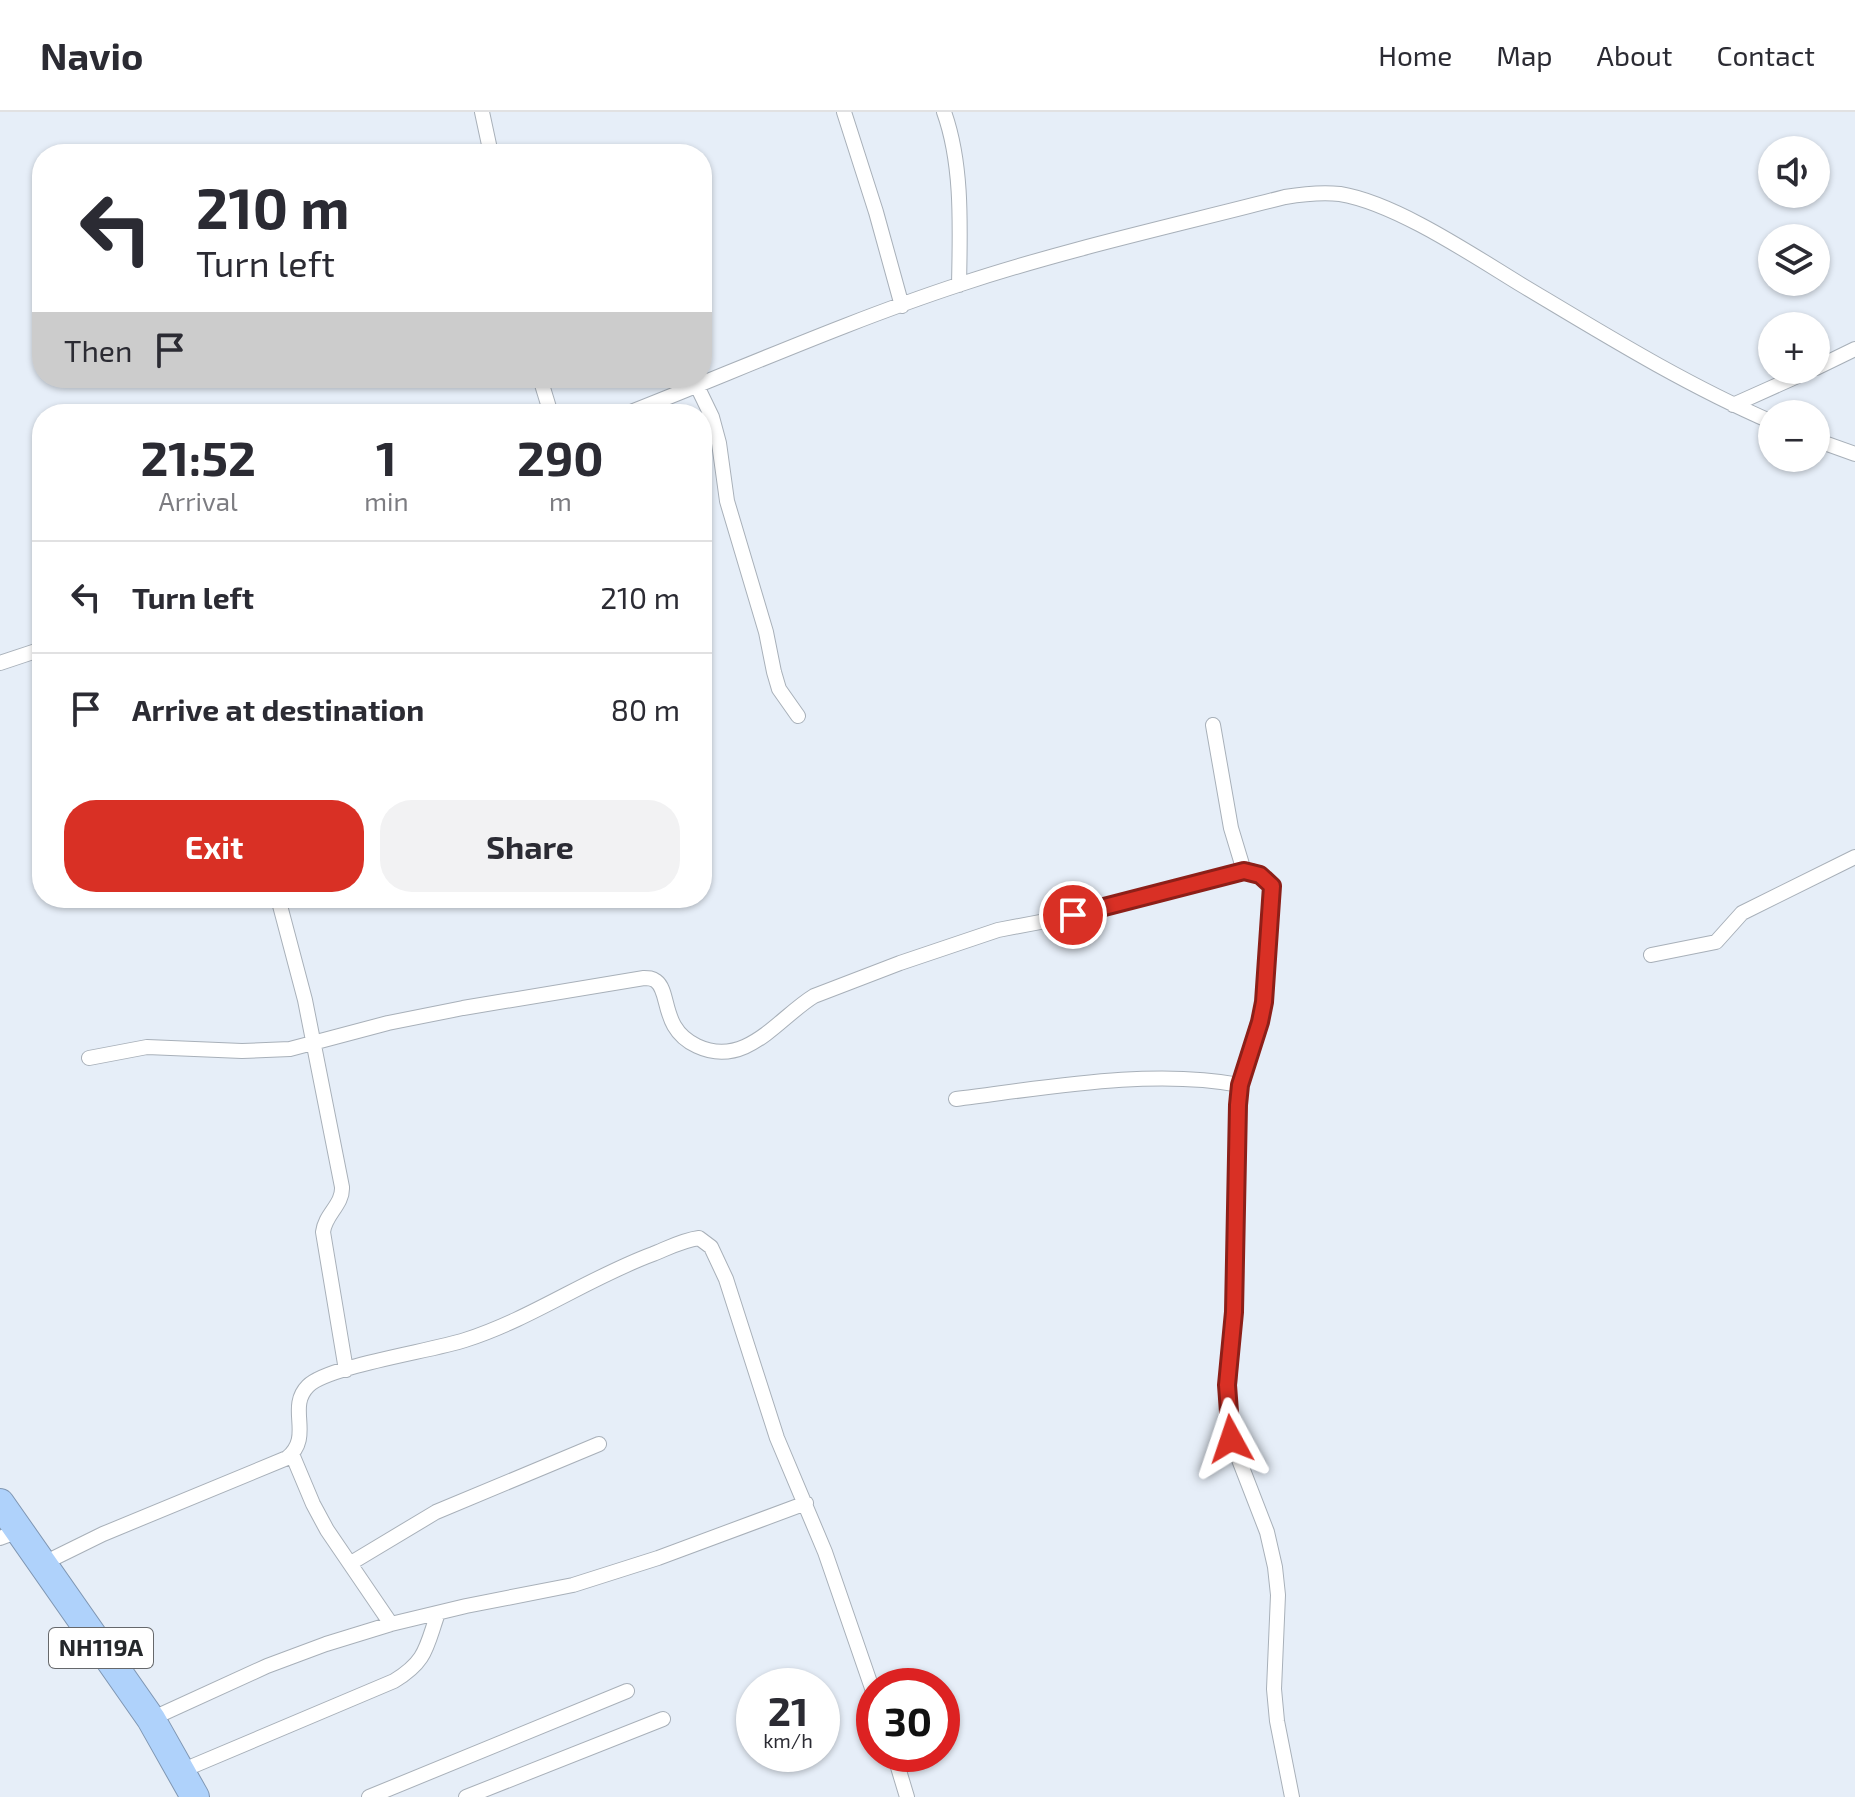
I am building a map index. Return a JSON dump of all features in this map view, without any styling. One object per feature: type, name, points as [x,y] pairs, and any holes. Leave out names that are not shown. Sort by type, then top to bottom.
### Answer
[{"type":"highway","name":"NH119A","points":[[0,1503],[10,1534],[42,1564],[151,1719],[195,1797]]},
{"type":"street","points":[[482,112],[489,144]]},
{"type":"street","points":[[844,112],[902,306]]},
{"type":"street","points":[[944,112],[956,176],[959,285]]},
{"type":"street","points":[[712,380],[959,285],[1100,243],[1285,197],[1315,193],[1341,194],[1375,204],[1445,239],[1686,382],[1758,416]]},
{"type":"street","points":[[1830,361],[1855,349]]},
{"type":"street","points":[[1733,405],[1780,384]]},
{"type":"street","points":[[651,404],[692,388]]},
{"type":"street","points":[[712,417],[727,501],[766,632],[774,672],[784,697],[798,716]]},
{"type":"street","points":[[1830,445],[1855,454]]},
{"type":"street","points":[[0,663],[32,652]]},
{"type":"street","points":[[1213,725],[1231,828],[1244,871]]},
{"type":"street","points":[[1651,955],[1716,942],[1742,913],[1855,857]]},
{"type":"street","points":[[89,1058],[147,1047],[268,1051],[313,1044],[388,1023],[463,1008],[651,978],[660,985],[672,1024],[684,1038],[714,1051],[731,1051],[770,1034],[814,996],[998,930],[1056,919],[1244,871],[1260,875],[1270,884],[1273,892],[1264,1002],[1240,1085],[1234,1312],[1227,1414],[1231,1439],[1267,1532],[1275,1567],[1278,1595],[1274,1689],[1292,1797]]},
{"type":"street","points":[[281,908],[305,1000],[343,1193],[326,1220],[323,1232],[346,1370]]},
{"type":"street","points":[[956,1099],[1164,1078],[1215,1080],[1240,1085]]},
{"type":"street","points":[[42,1564],[103,1534],[252,1475],[292,1454],[301,1440],[301,1396],[317,1379],[492,1331],[630,1263],[699,1238],[711,1247],[726,1279],[777,1438],[806,1503],[865,1668]]},
{"type":"street","points":[[351,1563],[436,1512],[599,1444]]},
{"type":"street","points":[[292,1454],[327,1530],[391,1624]]},
{"type":"street","points":[[151,1719],[267,1666],[326,1644],[391,1624],[573,1585],[658,1558],[806,1503]]},
{"type":"street","points":[[181,1771],[394,1681],[423,1657],[438,1613]]},
{"type":"street","points":[[369,1797],[627,1691]]},
{"type":"street","points":[[466,1797],[663,1719]]},
{"type":"street","points":[[899,1772],[907,1797]]},
{"type":"route","points":[[1073,915],[1244,871],[1260,875],[1272,886],[1264,1002],[1240,1085],[1238,1105],[1234,1312],[1227,1385],[1231,1439]]}]
